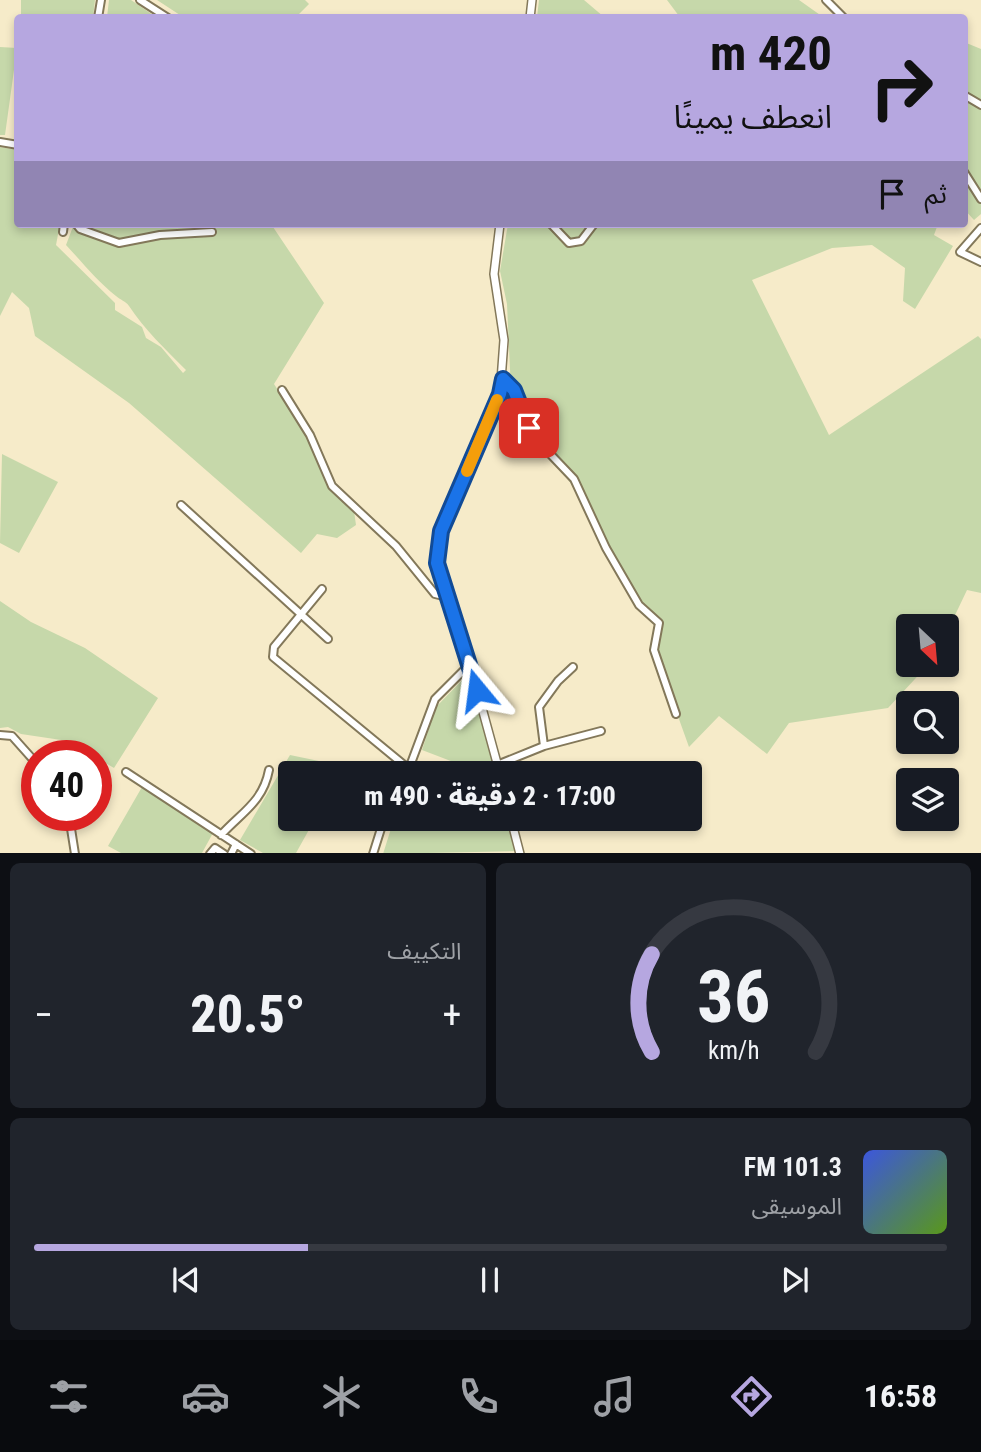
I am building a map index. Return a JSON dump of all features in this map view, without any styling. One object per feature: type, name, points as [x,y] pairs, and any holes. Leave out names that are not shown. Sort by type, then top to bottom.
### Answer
[{"type":"street","points":[[140,0],[162,14]]},
{"type":"street","points":[[826,0],[840,14]]},
{"type":"street","points":[[968,178],[981,199]]},
{"type":"street","points":[[79,228],[119,243],[160,235],[212,232]]},
{"type":"street","points":[[497,761],[470,664],[437,563],[441,531],[500,394],[503,379],[503,319],[494,274],[500,228]]},
{"type":"street","points":[[555,228],[569,243],[581,241],[591,228]]},
{"type":"street","points":[[981,228],[960,252],[981,262]]},
{"type":"street","points":[[503,379],[514,390],[534,437],[574,479],[606,548],[639,605],[659,623],[654,650],[676,714]]},
{"type":"street","points":[[282,390],[310,435],[332,486],[396,546],[435,594],[447,597]]},
{"type":"street","points":[[181,505],[328,639]]},
{"type":"street","points":[[321,589],[274,647],[273,657],[396,761]]},
{"type":"street","points":[[412,761],[435,699],[470,664]]},
{"type":"street","points":[[544,746],[539,711],[541,702],[573,667]]},
{"type":"street","points":[[515,761],[544,746],[601,731]]},
{"type":"street","points":[[0,735],[12,736],[21,746]]},
{"type":"street","points":[[221,835],[255,804],[266,784],[269,770]]},
{"type":"street","points":[[126,772],[251,853]]},
{"type":"street","points":[[71,831],[75,853]]},
{"type":"street","points":[[373,853],[380,831]]},
{"type":"street","points":[[514,831],[520,853]]},
{"type":"street","points":[[231,853],[236,844]]},
{"type":"street","points":[[210,853],[215,848],[223,853]]},
{"type":"green space","points":[[21,0],[95,0],[93,14],[21,14]]},
{"type":"green space","points":[[109,0],[131,0],[152,14],[107,14]]},
{"type":"green space","points":[[157,0],[305,0],[309,4],[299,14],[178,14]]},
{"type":"green space","points":[[539,0],[584,0],[600,14],[537,14]]},
{"type":"green space","points":[[667,0],[799,0],[819,14],[678,14]]},
{"type":"green space","points":[[968,44],[981,49],[981,214],[974,220],[968,213]]},
{"type":"green space","points":[[0,47],[14,48],[14,70],[5,135],[0,135]]},
{"type":"green space","points":[[0,147],[14,149],[14,228],[59,228],[56,245],[115,303],[115,310],[142,327],[146,338],[161,347],[183,373],[186,370],[128,304],[103,285],[66,245],[72,228],[274,228],[324,303],[274,384],[309,438],[327,483],[354,511],[356,525],[337,538],[317,534],[301,553],[129,403],[35,336],[29,308],[12,292],[0,316]]},
{"type":"green space","points":[[507,228],[937,228],[934,235],[953,246],[915,309],[903,301],[905,268],[872,245],[832,248],[752,280],[829,435],[978,336],[981,339],[981,593],[967,590],[956,614],[896,614],[896,677],[917,677],[904,691],[896,691],[896,699],[888,708],[789,723],[767,754],[719,716],[689,747],[651,641],[657,628],[601,543],[576,490],[523,422],[511,391],[507,304],[500,271]]},
{"type":"green space","points":[[2,454],[58,482],[19,553],[0,543]]},
{"type":"green space","points":[[0,601],[31,622],[85,648],[158,698],[114,768],[112,740],[61,740],[21,734],[8,727],[0,728]]},
{"type":"green space","points":[[467,675],[493,761],[451,761],[422,750],[436,707]]},
{"type":"green space","points":[[290,755],[319,761],[286,761]]},
{"type":"green space","points":[[278,775],[278,831],[308,831],[296,853],[263,853],[240,840]]},
{"type":"green space","points":[[142,787],[214,831],[202,853],[121,853],[108,846]]},
{"type":"green space","points":[[390,831],[513,831],[517,851],[383,853]]},
{"type":"slow traffic","points":[[467,471],[497,400]]},
{"type":"route","points":[[477,690],[437,563],[437,550],[441,531],[500,394],[503,379],[514,390],[529,428]]}]
